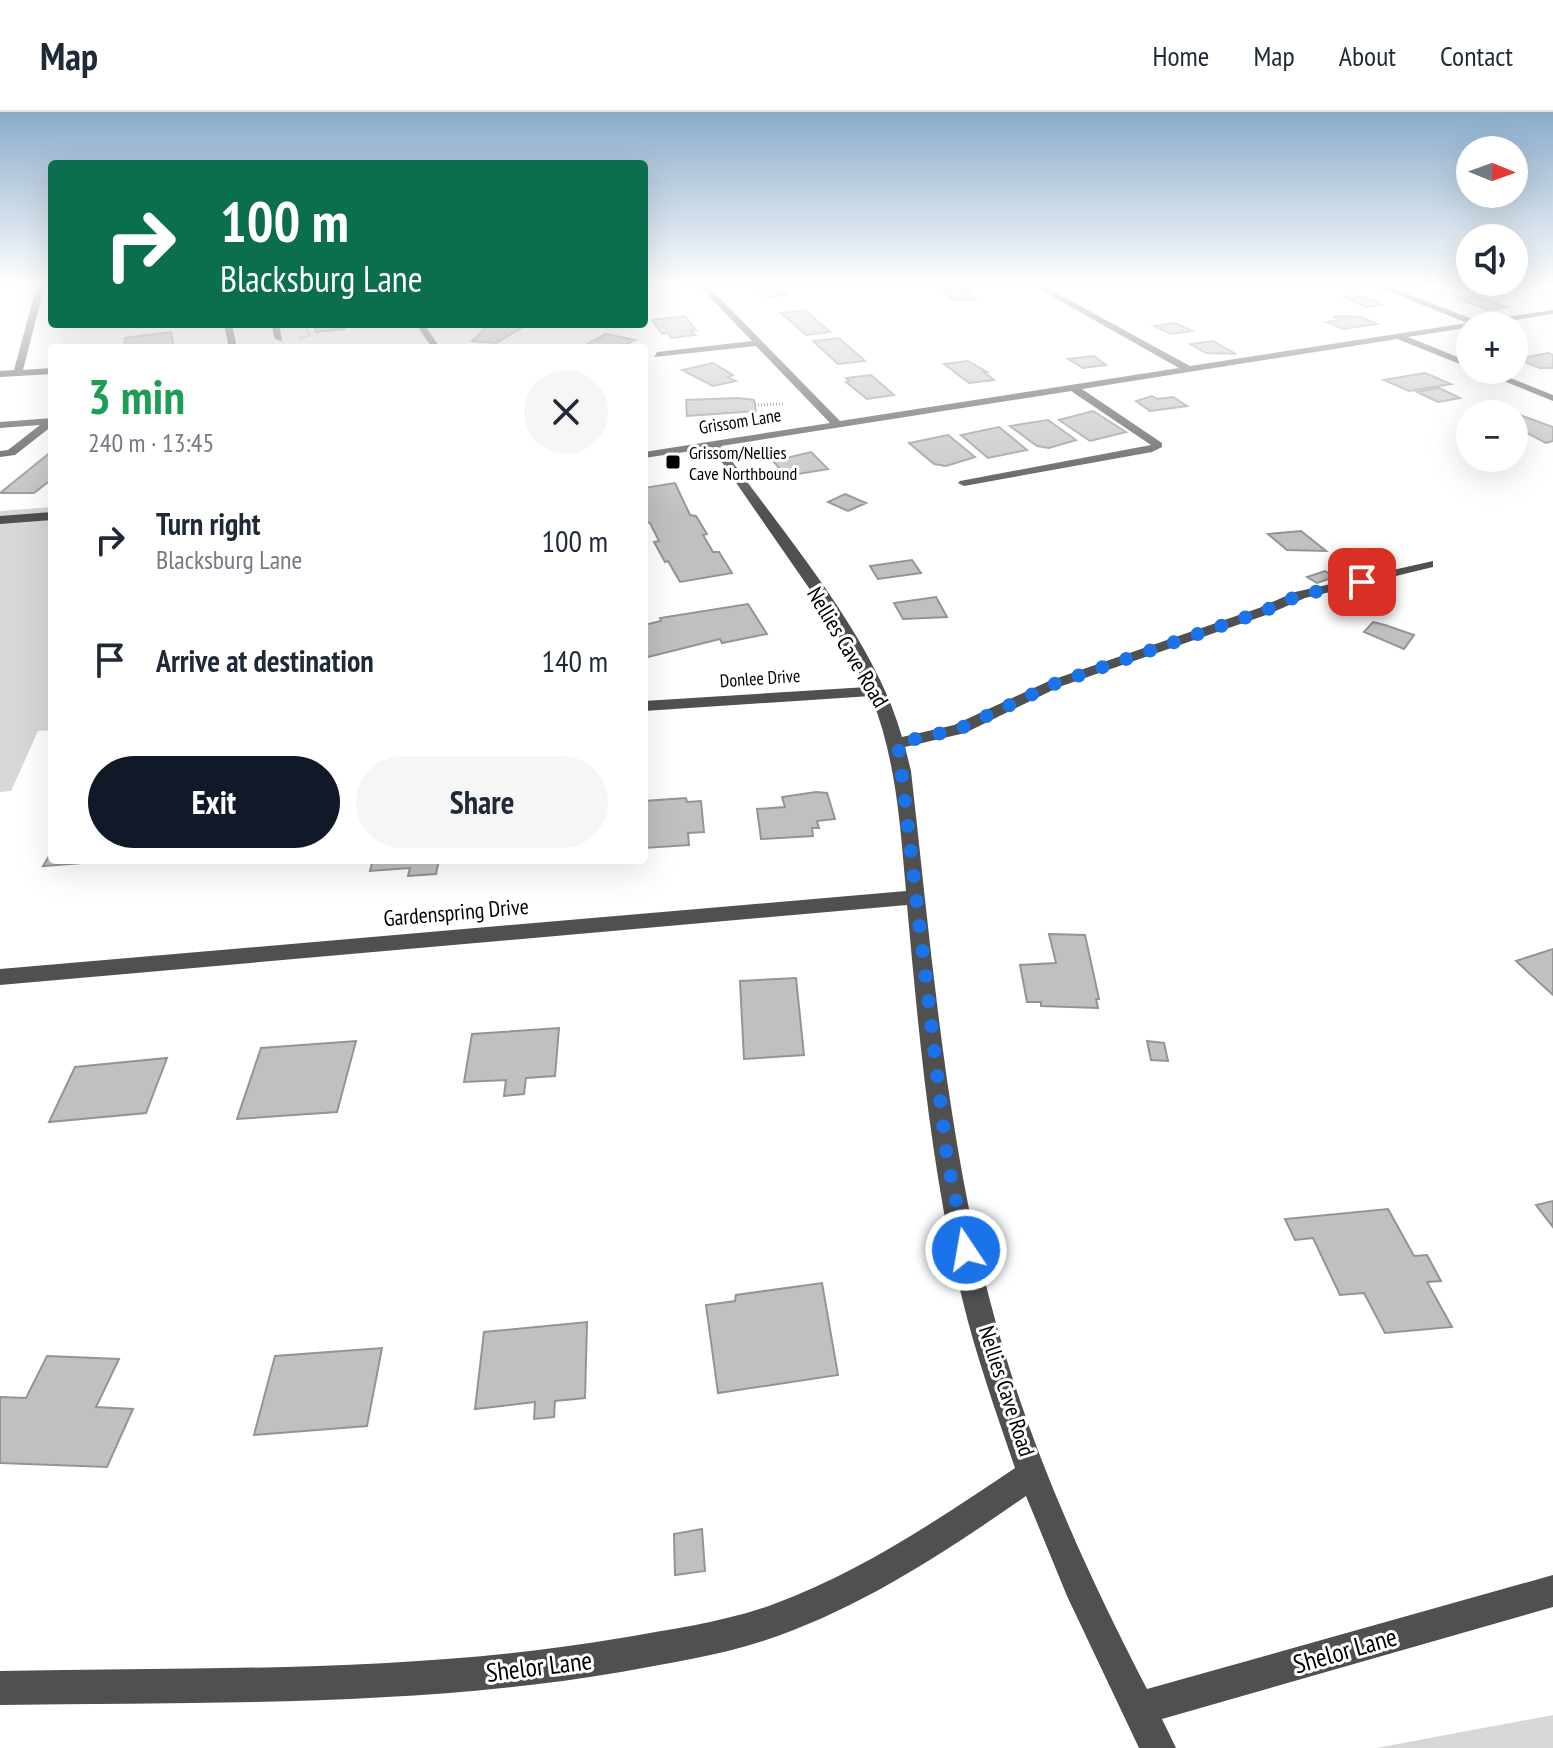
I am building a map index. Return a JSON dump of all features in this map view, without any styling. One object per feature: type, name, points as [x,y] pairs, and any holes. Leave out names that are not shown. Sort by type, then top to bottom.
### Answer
[{"type":"street","points":[[18,373],[21,361]]},
{"type":"street","points":[[777,361],[836,423]]},
{"type":"street","points":[[1174,361],[1190,370]]},
{"type":"street","name":"Grissom Lane","points":[[648,454],[1243,361]]},
{"type":"street","points":[[0,374],[48,371]]},
{"type":"street","points":[[1518,384],[1553,398]]},
{"type":"street","points":[[964,483],[1152,449],[1158,445],[1072,387]]},
{"type":"street","points":[[0,425],[48,422]]},
{"type":"street","points":[[0,454],[11,453],[48,424]]},
{"type":"street","name":"Nellies Cave Road","points":[[714,443],[835,618],[879,691],[898,743],[955,1201],[977,1299],[1034,1473],[1073,1572],[1158,1748]]},
{"type":"street","points":[[0,520],[48,516]]},
{"type":"street","points":[[898,743],[959,729],[1054,684],[1264,611],[1300,595],[1428,564]]},
{"type":"street","name":"Donlee Drive","points":[[648,706],[879,691]]},
{"type":"street","name":"Gardenspring Drive","points":[[0,977],[917,897]]},
{"type":"street","name":"Shelor Lane","points":[[0,1688],[418,1678],[540,1668],[710,1637],[778,1619],[916,1554],[1034,1473]]},
{"type":"street","name":"Shelor Lane","points":[[1138,1709],[1553,1591]]},
{"type":"path","points":[[755,405],[797,403]]},
{"type":"shaded area","points":[[48,507],[48,730],[38,731],[11,791],[0,792],[0,511]]},
{"type":"shaded area","points":[[1553,1715],[1553,1748],[1376,1748]]},
{"type":"building","points":[[969,361],[994,380],[969,383],[944,364]]},
{"type":"building","points":[[1072,361],[1101,361],[1106,365],[1083,368]]},
{"type":"building","points":[[1528,361],[1553,361],[1553,368],[1540,368]]},
{"type":"building","points":[[713,363],[733,375],[728,377],[736,381],[713,386],[682,370]]},
{"type":"building","points":[[1425,373],[1451,384],[1409,391],[1384,380]]},
{"type":"building","points":[[871,375],[894,395],[867,399],[846,382],[849,381],[846,378]]},
{"type":"building","points":[[1439,388],[1460,398],[1438,402],[1417,392]]},
{"type":"building","points":[[1152,396],[1157,399],[1173,397],[1187,406],[1150,411],[1136,401]]},
{"type":"building","points":[[686,400],[754,400],[756,411],[687,416]]},
{"type":"building","points":[[1093,411],[1126,432],[1090,441],[1059,420]]},
{"type":"building","points":[[1528,418],[1553,427],[1553,441],[1546,443],[1528,433]]},
{"type":"building","points":[[1048,420],[1076,440],[1049,448],[1037,446],[1010,426]]},
{"type":"building","points":[[999,427],[1027,450],[988,458],[961,435]]},
{"type":"building","points":[[948,435],[975,457],[946,466],[934,464],[909,443]]},
{"type":"building","points":[[811,452],[828,469],[786,476],[773,461]]},
{"type":"building","points":[[48,454],[48,482],[34,493],[0,493]]},
{"type":"building","points":[[675,483],[690,515],[696,516],[707,534],[703,535],[713,552],[719,552],[732,573],[680,582],[654,542],[659,541],[648,522],[648,487]]},
{"type":"building","points":[[845,494],[866,503],[848,511],[828,502]]},
{"type":"building","points":[[1301,531],[1326,551],[1287,550],[1268,534]]},
{"type":"building","points":[[912,560],[921,573],[878,579],[870,566]]},
{"type":"building","points":[[1325,571],[1335,577],[1317,583],[1307,577]]},
{"type":"building","points":[[936,597],[947,617],[903,619],[894,603]]},
{"type":"building","points":[[748,604],[767,634],[722,643],[720,639],[648,657],[648,624],[661,621],[660,618]]},
{"type":"building","points":[[1373,622],[1414,635],[1404,649],[1364,632]]},
{"type":"building","points":[[827,793],[835,819],[817,821],[819,828],[812,828],[813,836],[761,839],[757,809],[785,807],[782,797]]},
{"type":"building","points":[[686,798],[687,802],[701,801],[704,832],[688,833],[689,845],[648,848],[648,801]]},
{"type":"building","points":[[372,864],[438,864],[436,874],[408,876],[410,868],[370,871]]},
{"type":"building","points":[[1049,934],[1085,935],[1099,999],[1096,999],[1098,1008],[1041,1006],[1041,1002],[1027,1002],[1020,965],[1056,963]]},
{"type":"building","points":[[1553,949],[1553,995],[1516,961]]},
{"type":"building","points":[[796,978],[804,1055],[744,1059],[740,981]]},
{"type":"building","points":[[559,1028],[555,1076],[526,1078],[524,1094],[504,1096],[506,1080],[464,1082],[472,1034]]},
{"type":"building","points":[[356,1041],[337,1112],[237,1119],[261,1048]]},
{"type":"building","points":[[1147,1041],[1164,1043],[1168,1061],[1151,1060]]},
{"type":"building","points":[[167,1058],[146,1113],[49,1122],[75,1067]]},
{"type":"building","points":[[1553,1201],[1553,1227],[1536,1205]]},
{"type":"building","points":[[1388,1209],[1414,1256],[1427,1255],[1441,1281],[1427,1282],[1452,1327],[1385,1333],[1364,1293],[1340,1295],[1313,1238],[1295,1240],[1285,1219]]},
{"type":"building","points":[[822,1283],[838,1375],[718,1393],[706,1305],[735,1301],[736,1295]]},
{"type":"building","points":[[587,1322],[585,1398],[555,1401],[554,1417],[534,1419],[535,1402],[475,1409],[484,1332]]},
{"type":"building","points":[[382,1348],[367,1426],[254,1435],[275,1356]]},
{"type":"building","points":[[47,1356],[119,1359],[96,1407],[133,1409],[107,1467],[0,1463],[0,1397],[26,1398]]},
{"type":"building","points":[[702,1529],[705,1571],[675,1575],[674,1534]]},
{"type":"place","name":"Grissom/Nellies Cave Northbound","points":[[673,462]]},
{"type":"route","points":[[966,1250],[947,1158],[898,743],[959,729],[1054,684],[1264,611],[1300,595],[1362,582]]}]
